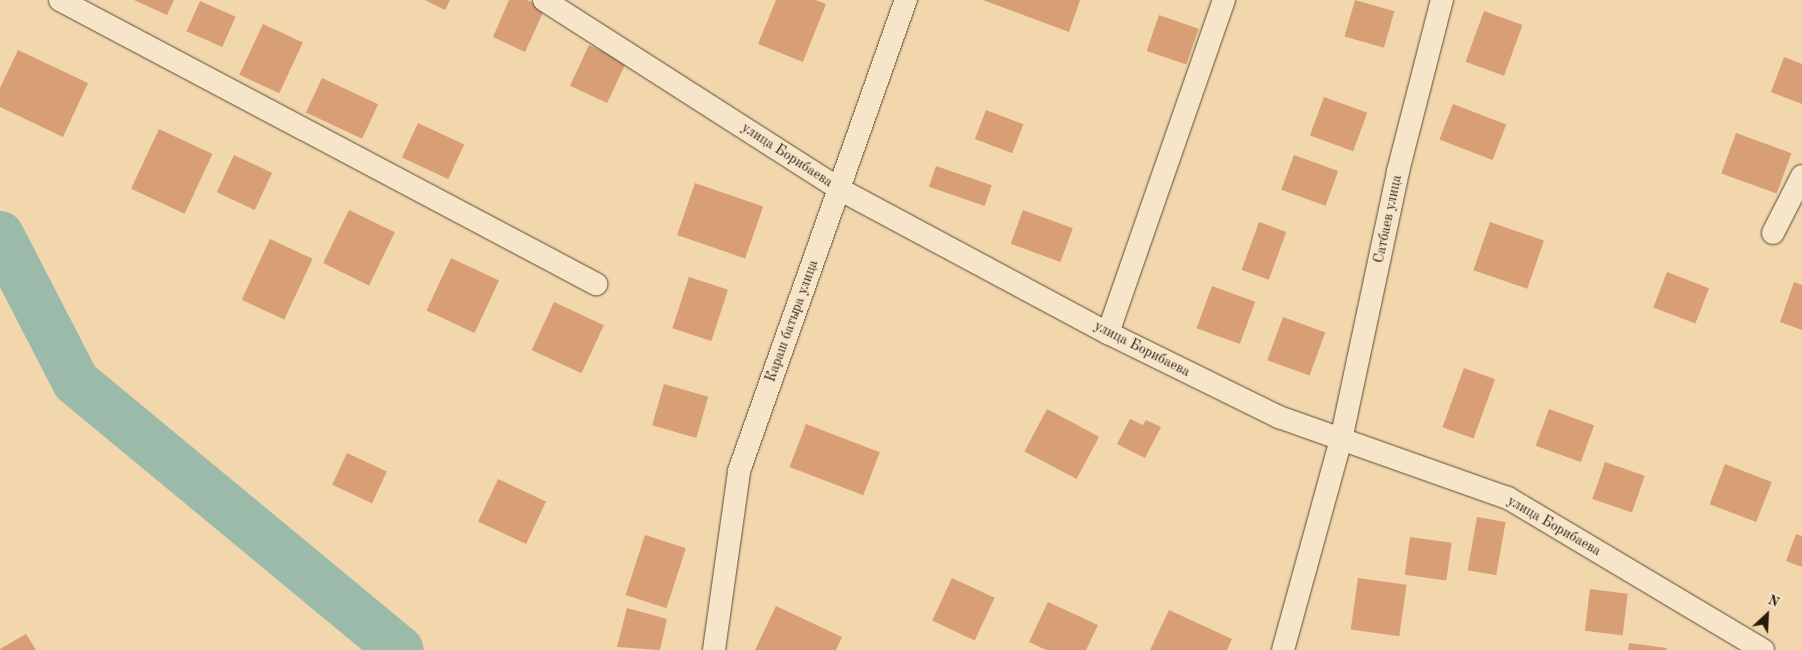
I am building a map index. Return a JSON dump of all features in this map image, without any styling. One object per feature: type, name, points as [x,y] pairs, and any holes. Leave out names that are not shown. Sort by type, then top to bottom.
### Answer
[{"type":"street","points":[[60,0],[596,284]]},
{"type":"street","name":"улица Борибаева","points":[[544,0],[839,189],[1108,333],[1279,417],[1508,498],[1764,650]]},
{"type":"street","name":"Караш батыра улица","points":[[714,650],[739,471],[906,0]]},
{"type":"street","points":[[1108,333],[1224,0]]},
{"type":"street","name":"Сатбаев улица","points":[[1283,650],[1342,440],[1398,171],[1442,0]]},
{"type":"street","points":[[1773,233],[1802,176]]},
{"type":"building","points":[[134,0],[174,0],[167,15]]},
{"type":"building","points":[[425,0],[450,0],[445,10]]},
{"type":"building","points":[[509,0],[527,0],[545,8],[525,52],[493,37]]},
{"type":"building","points":[[776,0],[816,0],[826,4],[803,62],[758,44]]},
{"type":"building","points":[[983,0],[1080,0],[1069,32]]},
{"type":"building","points":[[1355,0],[1394,11],[1384,48],[1345,37]]},
{"type":"building","points":[[200,1],[236,17],[222,47],[187,31]]},
{"type":"building","points":[[1484,11],[1523,25],[1504,76],[1466,62]]},
{"type":"building","points":[[1159,15],[1199,29],[1186,65],[1147,51]]},
{"type":"building","points":[[263,24],[303,43],[279,93],[239,75]]},
{"type":"building","points":[[589,45],[626,62],[607,103],[570,86]]},
{"type":"building","points":[[18,50],[88,83],[63,137],[0,107],[0,88]]},
{"type":"building","points":[[1784,57],[1802,64],[1802,104],[1771,92]]},
{"type":"building","points":[[322,78],[378,104],[362,139],[306,112]]},
{"type":"building","points":[[1324,97],[1367,113],[1353,151],[1310,136]]},
{"type":"building","points":[[1453,104],[1506,124],[1493,160],[1439,139]]},
{"type":"building","points":[[986,110],[1023,124],[1012,153],[975,139]]},
{"type":"building","points":[[418,123],[464,145],[448,179],[402,157]]},
{"type":"building","points":[[159,129],[212,154],[185,214],[131,189]]},
{"type":"building","points":[[1736,133],[1791,153],[1777,194],[1721,173]]},
{"type":"building","points":[[234,155],[272,173],[255,210],[217,192]]},
{"type":"building","points":[[1294,155],[1338,171],[1326,206],[1281,190]]},
{"type":"building","points":[[936,166],[992,185],[985,206],[929,187]]},
{"type":"building","points":[[695,183],[763,206],[745,258],[677,235]]},
{"type":"building","points":[[349,210],[395,232],[369,285],[323,263]]},
{"type":"building","points":[[1023,210],[1073,228],[1060,262],[1011,244]]},
{"type":"building","points":[[1259,222],[1286,232],[1269,280],[1242,270]]},
{"type":"building","points":[[1490,222],[1544,241],[1527,289],[1473,270]]},
{"type":"building","points":[[270,239],[313,259],[284,320],[242,300]]},
{"type":"building","points":[[451,258],[499,280],[475,333],[426,311]]},
{"type":"building","points":[[1667,272],[1709,288],[1695,324],[1653,307]]},
{"type":"building","points":[[689,277],[728,290],[711,341],[672,328]]},
{"type":"building","points":[[1794,282],[1802,285],[1802,330],[1780,322]]},
{"type":"building","points":[[1212,286],[1255,302],[1240,344],[1197,328]]},
{"type":"building","points":[[554,302],[604,325],[581,373],[532,350]]},
{"type":"building","points":[[1283,317],[1325,332],[1310,376],[1267,360]]},
{"type":"building","points":[[1464,368],[1495,379],[1473,438],[1442,427]]},
{"type":"building","points":[[664,384],[708,397],[696,438],[652,425]]},
{"type":"building","points":[[1047,409],[1099,437],[1077,479],[1024,451]]},
{"type":"building","points":[[1549,409],[1594,425],[1581,462],[1536,446]]},
{"type":"building","points":[[1130,419],[1143,425],[1146,420],[1161,427],[1145,458],[1117,444]]},
{"type":"building","points":[[806,424],[880,452],[863,495],[790,467]]},
{"type":"building","points":[[347,453],[387,472],[372,503],[332,485]]},
{"type":"building","points":[[1605,462],[1645,476],[1632,513],[1592,499]]},
{"type":"building","points":[[1725,464],[1772,482],[1756,522],[1710,504]]},
{"type":"building","points":[[498,479],[546,501],[526,544],[478,522]]},
{"type":"building","points":[[1477,517],[1506,522],[1496,575],[1468,570]]},
{"type":"building","points":[[1796,534],[1802,536],[1802,567],[1786,561]]},
{"type":"building","points":[[645,535],[686,548],[666,608],[626,595]]},
{"type":"building","points":[[1410,537],[1452,543],[1446,580],[1405,575]]},
{"type":"building","points":[[952,578],[995,598],[975,640],[932,621]]},
{"type":"building","points":[[1358,578],[1407,585],[1399,636],[1351,629]]},
{"type":"building","points":[[1590,589],[1628,594],[1623,635],[1585,631]]},
{"type":"building","points":[[1048,602],[1098,625],[1086,650],[1046,650],[1029,642]]},
{"type":"building","points":[[776,606],[842,637],[836,650],[755,650]]},
{"type":"building","points":[[627,608],[667,619],[660,650],[617,647]]},
{"type":"building","points":[[1169,610],[1232,639],[1227,650],[1150,650]]},
{"type":"building","points":[[26,634],[36,650],[0,650],[0,649]]},
{"type":"building","points":[[1629,643],[1667,648],[1666,650],[1628,650]]},
{"type":"waterway","points":[[0,235],[76,382],[400,650]]}]
